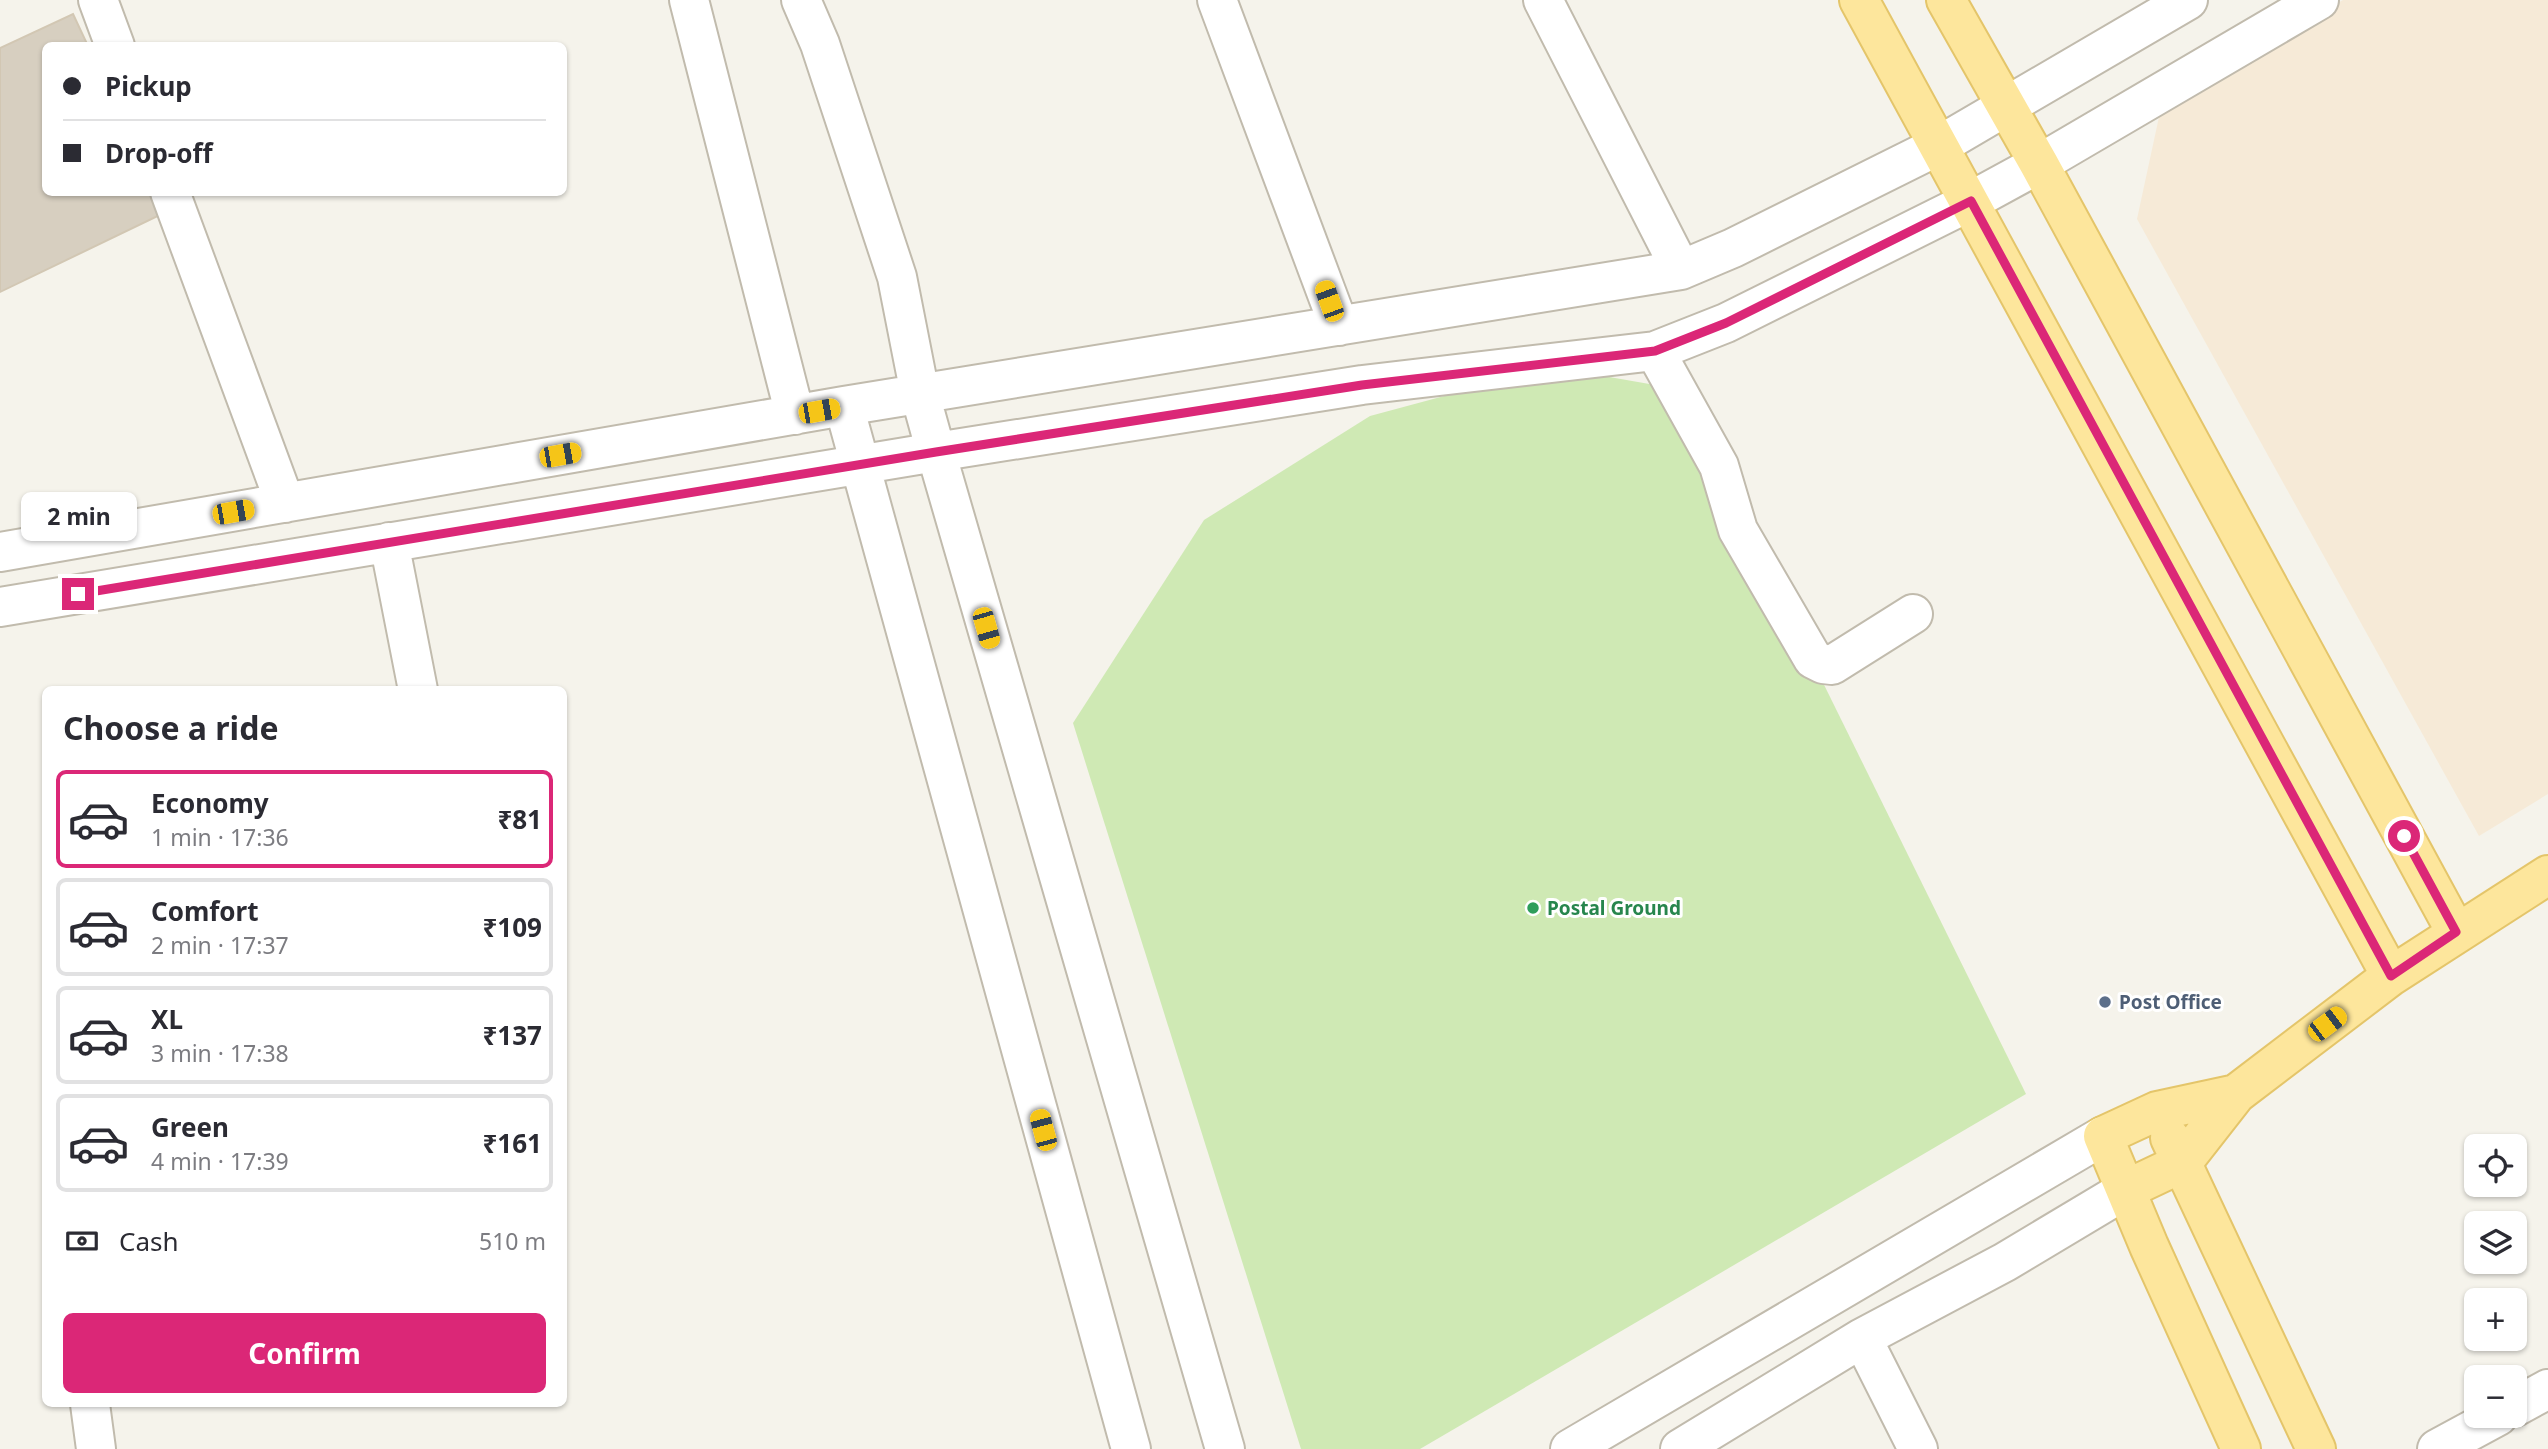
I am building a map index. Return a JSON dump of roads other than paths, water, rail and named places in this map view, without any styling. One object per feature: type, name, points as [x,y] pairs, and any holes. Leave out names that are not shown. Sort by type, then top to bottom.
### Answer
[{"type":"main road","points":[[1859,0],[1971,201],[2391,976]]},
{"type":"main road","points":[[1946,0],[2039,164],[2456,932]]},
{"type":"main road","points":[[2127,1189],[2182,1163],[2236,1094],[2391,976],[2548,875]]},
{"type":"main road","points":[[2236,1094],[2157,1111],[2104,1136],[2241,1449]]},
{"type":"main road","points":[[2157,1111],[2316,1449]]},
{"type":"street","points":[[98,0],[114,42]]},
{"type":"street","points":[[689,0],[794,415]]},
{"type":"street","points":[[801,0],[820,44],[897,277],[920,394],[936,452],[1225,1449]]},
{"type":"street","points":[[1217,0],[1339,326]]},
{"type":"street","points":[[1543,0],[1681,270]]},
{"type":"street","points":[[0,552],[794,415],[1681,270],[1733,248],[1940,145],[2188,0]]},
{"type":"street","points":[[0,607],[936,452],[1362,385],[1655,351],[1726,323],[1971,201],[2319,0]]},
{"type":"street","points":[[171,196],[285,503]]},
{"type":"street","points":[[1655,351],[1719,466],[1738,530],[1814,659],[1832,665],[1913,614]]},
{"type":"street","points":[[844,407],[1131,1449]]},
{"type":"street","points":[[389,542],[417,686]]},
{"type":"street","points":[[1570,1449],[2104,1136]]},
{"type":"street","points":[[1680,1449],[1862,1338],[2005,1262],[2127,1189]]},
{"type":"street","points":[[1862,1338],[1918,1449]]},
{"type":"street","points":[[2527,1400],[2548,1389]]},
{"type":"street","points":[[90,1407],[96,1449]]},
{"type":"street","points":[[2456,1444],[2480,1428]]},
{"type":"place","name":"Postal Ground","points":[[1533,908]]},
{"type":"place","name":"Post Office","points":[[2105,1002]]}]
